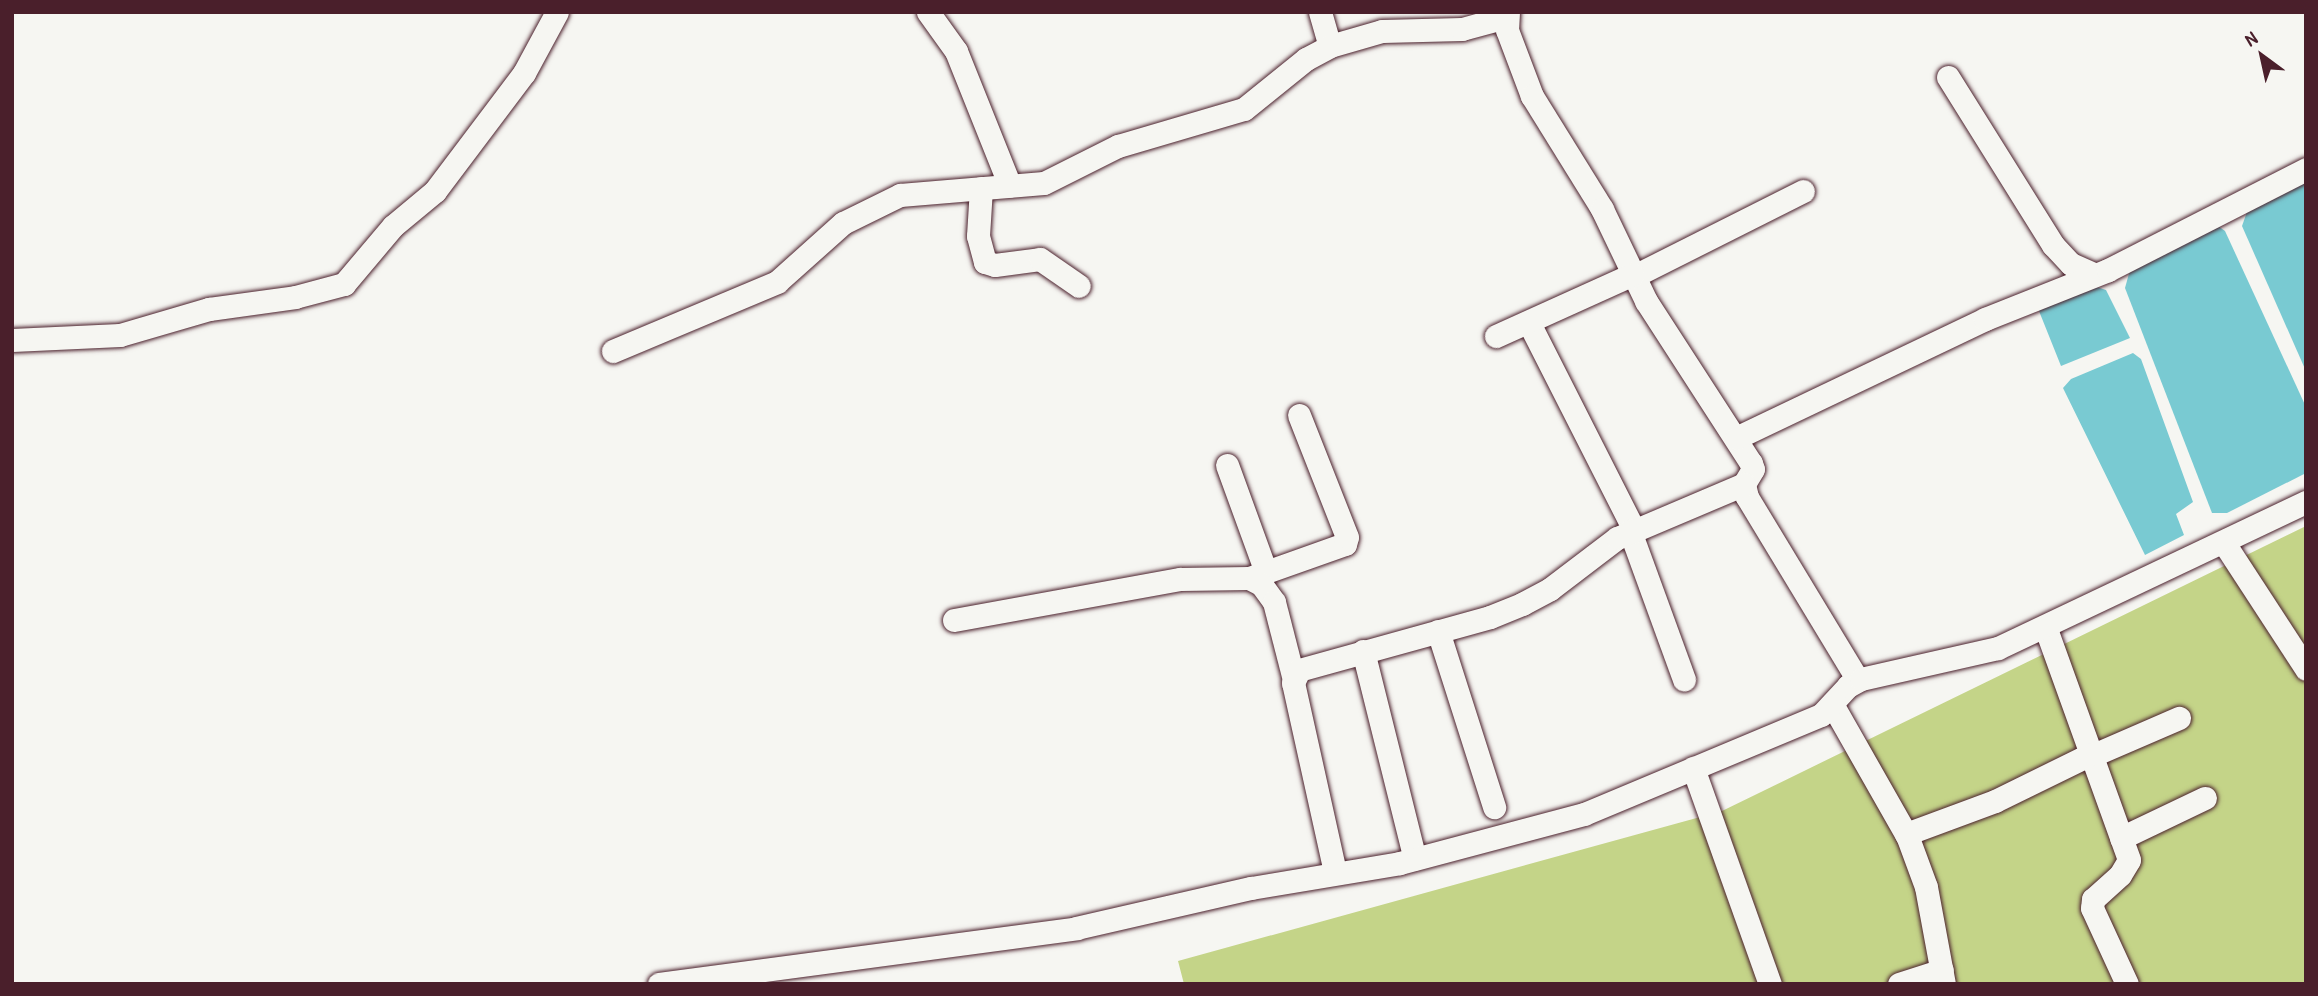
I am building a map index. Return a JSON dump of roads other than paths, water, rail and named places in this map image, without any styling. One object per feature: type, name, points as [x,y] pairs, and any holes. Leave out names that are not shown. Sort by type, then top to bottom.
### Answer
[{"type":"street","points":[[12,340],[120,335],[209,309],[295,298],[344,284],[393,226],[435,191],[524,73],[557,12]]},
{"type":"street","points":[[928,12],[956,51],[1010,186]]},
{"type":"street","points":[[1320,12],[1331,46]]},
{"type":"street","points":[[613,351],[767,288],[843,223],[885,201],[913,192],[1044,183],[1118,146],[1244,109],[1306,59],[1331,46],[1382,31],[1462,29],[1507,15],[1532,96],[1578,169],[1627,279],[1736,438],[1748,477],[1747,497],[1858,680]]},
{"type":"street","points":[[1948,77],[2053,245],[2071,264],[2092,274]]},
{"type":"street","points":[[1736,438],[1821,394],[2092,274],[2306,169]]},
{"type":"street","points":[[981,188],[978,236],[985,262],[995,265],[1040,259],[1079,286]]},
{"type":"street","points":[[1496,337],[1627,279],[1803,191]]},
{"type":"street","points":[[1529,323],[1632,531],[1684,678]]},
{"type":"street","points":[[954,620],[1180,579],[1258,575],[1340,548],[1347,537],[1299,415]]},
{"type":"street","points":[[1227,465],[1261,584],[1274,602],[1293,676],[1335,872]]},
{"type":"street","points":[[1293,676],[1307,666],[1437,631],[1522,604],[1632,531],[1748,477]]},
{"type":"street","points":[[659,984],[865,953],[1051,933],[1335,872],[1415,859],[1584,814],[1821,715],[1858,680],[1998,649],[2046,629],[2306,502]]},
{"type":"street","points":[[2224,543],[2306,669]]},
{"type":"street","points":[[2046,629],[2121,838],[2128,866],[2093,899],[2092,908],[2127,984]]},
{"type":"street","points":[[1437,631],[1494,807]]},
{"type":"street","points":[[1363,651],[1415,859]]},
{"type":"street","points":[[1832,704],[1906,834],[1926,887],[1943,977],[1899,984]]},
{"type":"street","points":[[1906,834],[1995,802],[2091,755],[2179,718]]},
{"type":"street","points":[[1693,768],[1770,984]]},
{"type":"street","points":[[2121,838],[2205,798]]},
{"type":"water","points":[[2306,180],[2305,369],[2242,226],[2248,209]]},
{"type":"water","points":[[2211,221],[2225,231],[2306,407],[2306,473],[2227,513],[2212,513],[2125,288],[2135,252]]},
{"type":"water","points":[[2082,282],[2106,290],[2130,338],[2061,366],[2037,306]]},
{"type":"water","points":[[2133,353],[2141,359],[2193,502],[2176,514],[2184,535],[2145,555],[2063,388],[2071,379]]}]
